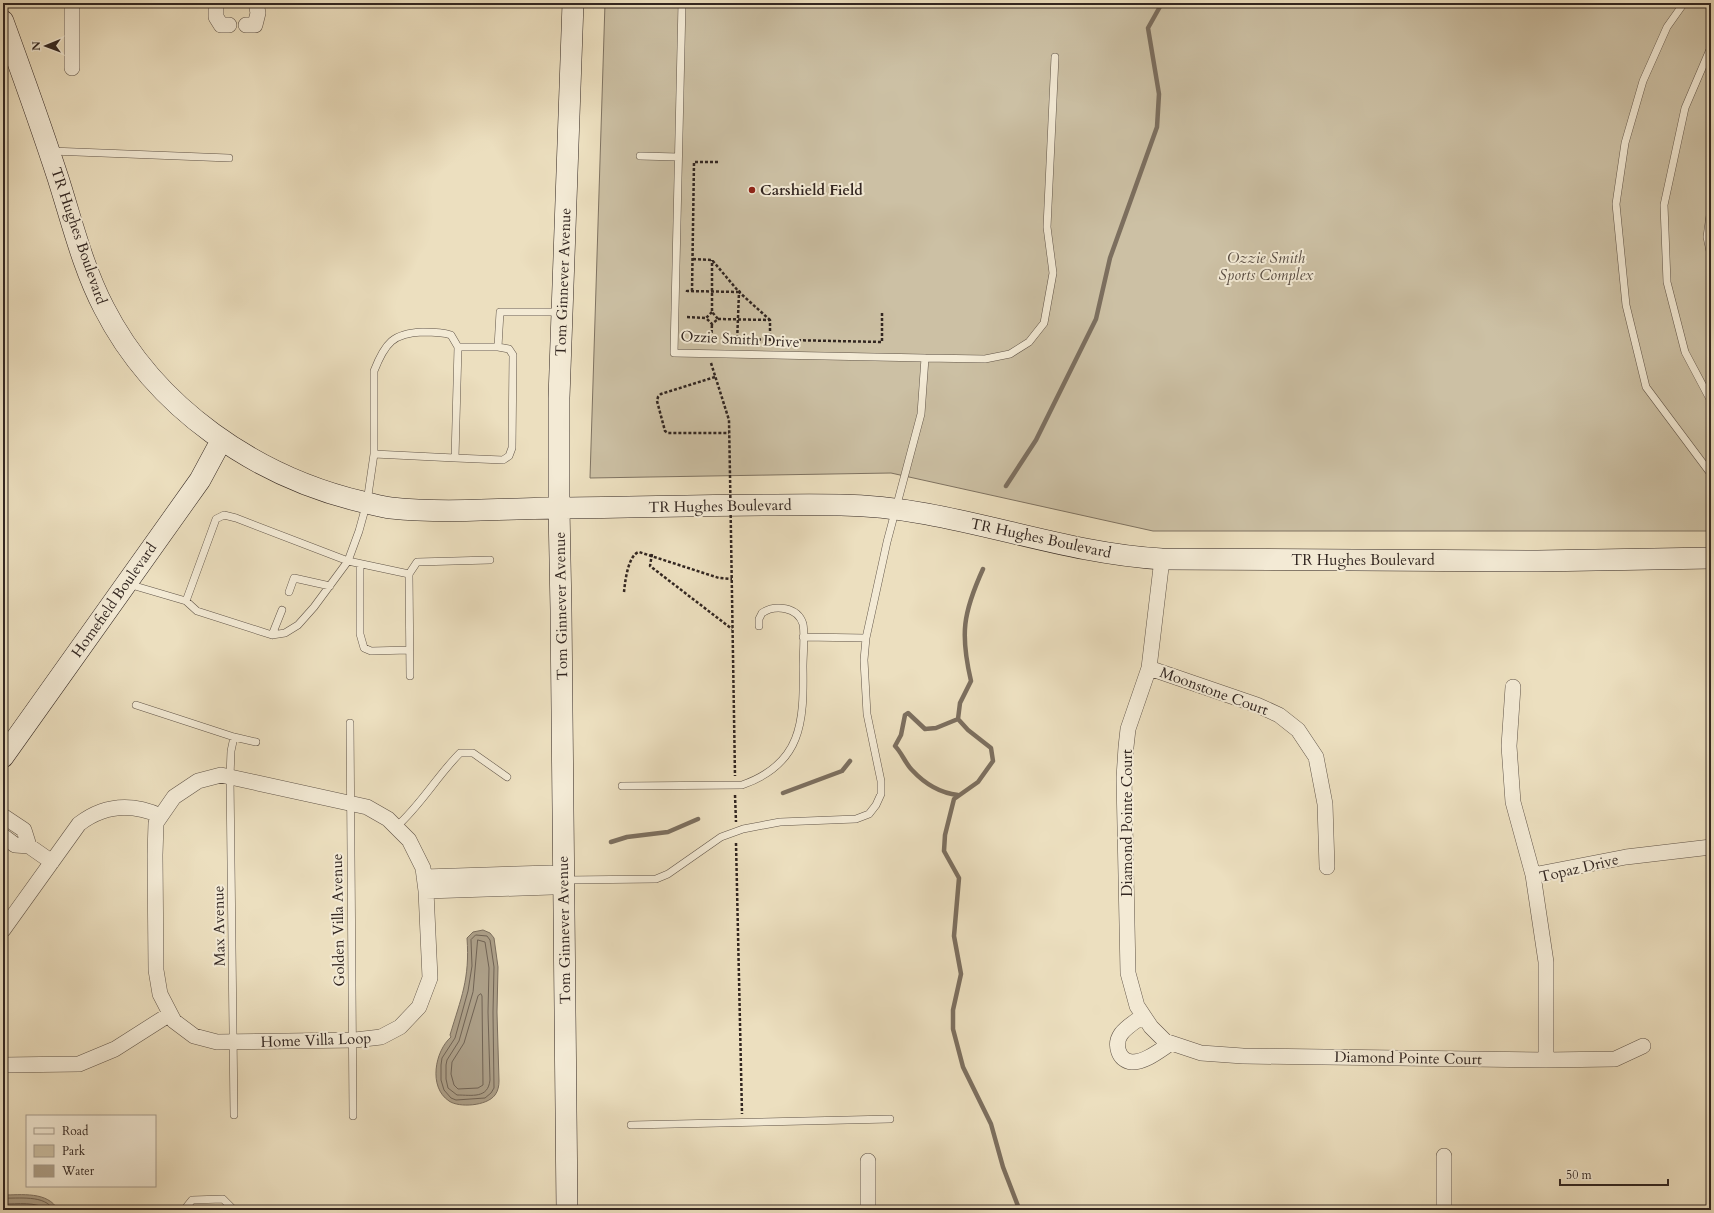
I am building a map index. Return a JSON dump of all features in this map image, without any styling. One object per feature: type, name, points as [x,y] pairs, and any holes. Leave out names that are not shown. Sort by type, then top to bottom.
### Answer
[{"type":"main road","name":"Tom Ginnever Avenue","points":[[567,1210],[559,398],[573,3]]},
{"type":"main road","name":"TR Hughes Boulevard","points":[[3,21],[49,151],[86,266],[104,309],[131,352],[157,384],[182,409],[221,441],[289,477],[332,495],[390,508],[447,510],[825,505],[896,509],[934,515],[1122,556],[1162,559],[1490,561],[1711,558]]},
{"type":"main road","name":"Homefield Boulevard","points":[[3,757],[200,480],[221,441]]},
{"type":"street","points":[[72,3],[72,68]]},
{"type":"street","points":[[216,3],[216,17],[221,25],[229,25]]},
{"type":"street","points":[[246,25],[255,24],[258,13],[256,3]]},
{"type":"street","name":"Diamond Pointe Court","points":[[1162,559],[1149,668],[1128,729],[1124,778],[1128,973],[1137,1006],[1143,1016],[1160,1036],[1165,1041],[1201,1052],[1243,1056],[1546,1060],[1615,1059],[1643,1046]]},
{"type":"street","name":"Moonstone Court","points":[[1149,668],[1257,705],[1279,715],[1298,730],[1316,757],[1325,804],[1327,867]]},
{"type":"street","points":[[1513,687],[1509,746],[1513,802],[1533,875]]},
{"type":"street","name":"Home Villa Loop","points":[[221,775],[230,777],[367,807],[388,819],[409,840],[423,868],[430,978],[419,1007],[400,1027],[381,1037],[352,1040],[217,1042],[194,1036],[174,1021],[160,994],[156,970],[156,823],[174,796],[198,780],[221,775]]},
{"type":"street","points":[[3,930],[79,824],[93,814],[109,809],[126,808],[146,810],[161,816]]},
{"type":"street","points":[[3,816],[24,830],[29,846]]},
{"type":"street","points":[[3,836],[15,845],[29,846],[52,862]]},
{"type":"street","name":"Topaz Drive","points":[[1546,1060],[1546,962],[1533,875],[1626,857],[1711,847]]},
{"type":"street","points":[[425,884],[552,887],[564,880]]},
{"type":"street","points":[[3,1065],[79,1064],[116,1048],[170,1014]]},
{"type":"street","points":[[1143,1016],[1121,1033],[1117,1042],[1119,1054],[1125,1060],[1133,1062],[1150,1057],[1171,1043]]},
{"type":"street","points":[[1444,1156],[1444,1210]]},
{"type":"street","points":[[868,1161],[868,1210]]},
{"type":"lane","name":"Ozzie Smith Drive","points":[[682,3],[674,353],[925,358]]},
{"type":"lane","points":[[1684,3],[1666,28],[1643,81],[1625,142],[1616,204],[1626,305],[1646,387],[1711,474]]},
{"type":"lane","points":[[1711,47],[1685,108],[1664,205],[1667,282],[1685,352],[1711,401]]},
{"type":"lane","points":[[564,880],[656,879],[668,874],[721,838],[743,829],[780,822],[856,819],[869,814],[881,794],[881,781],[867,714],[864,660],[866,638],[887,542],[922,414],[925,358],[985,359],[1010,354],[1029,342],[1044,323],[1053,273],[1047,227],[1055,57]]},
{"type":"lane","points":[[49,151],[229,158]]},
{"type":"lane","points":[[640,156],[678,157]]},
{"type":"lane","points":[[1711,208],[1707,237],[1711,256]]},
{"type":"lane","points":[[498,347],[500,312],[562,312]]},
{"type":"lane","points":[[126,583],[186,601],[197,611],[272,635],[285,633],[298,625],[348,562],[367,502],[374,454],[374,371],[388,343],[402,334],[445,333],[452,335],[458,347],[455,458]]},
{"type":"lane","points":[[374,454],[503,460],[509,456],[512,448],[513,355],[509,349],[498,347],[458,347]]},
{"type":"lane","points":[[186,601],[216,519],[224,515],[236,518],[348,562],[409,574]]},
{"type":"lane","points":[[410,676],[409,574],[417,562],[490,560]]},
{"type":"lane","points":[[360,565],[360,634],[364,648],[371,651],[409,650]]},
{"type":"lane","points":[[289,592],[294,578],[330,586]]},
{"type":"lane","points":[[622,786],[742,785],[768,772],[784,758],[792,748],[802,717],[802,624],[793,612],[784,608],[768,609],[762,613],[759,619],[759,626]]},
{"type":"lane","points":[[272,635],[282,610]]},
{"type":"lane","points":[[802,637],[866,638]]},
{"type":"lane","points":[[136,705],[234,737],[256,742]]},
{"type":"lane","name":"Golden Villa Avenue","points":[[350,723],[353,1116]]},
{"type":"lane","name":"Max Avenue","points":[[234,737],[230,751],[234,1115]]},
{"type":"lane","points":[[396,827],[410,815],[449,764],[460,753],[473,753],[507,777]]},
{"type":"lane","points":[[631,1125],[890,1119]]},
{"type":"lane","points":[[184,1210],[192,1200],[224,1199],[232,1210]]},
{"type":"path","points":[[692,291],[694,162],[720,162]]},
{"type":"path","points":[[692,259],[712,260],[740,291],[770,320],[770,340]]},
{"type":"path","points":[[712,260],[712,312],[718,319]]},
{"type":"path","points":[[687,297],[687,291],[740,291]]},
{"type":"path","points":[[731,343],[738,344],[740,291]]},
{"type":"path","points":[[686,324],[687,311]]},
{"type":"path","points":[[706,318],[712,312]]},
{"type":"path","points":[[738,339],[882,342],[882,313]]},
{"type":"path","points":[[687,317],[706,318],[712,324]]},
{"type":"path","points":[[711,345],[712,324],[718,319],[770,320]]},
{"type":"path","points":[[705,343],[711,345],[718,343]]},
{"type":"path","points":[[711,363],[729,420],[735,777]]},
{"type":"path","points":[[715,377],[661,394],[658,396],[657,401],[665,431],[668,434],[729,433]]},
{"type":"path","points":[[624,592],[625,576],[635,553],[639,552],[652,554],[719,578],[732,579]]},
{"type":"path","points":[[652,554],[650,566],[732,630]]},
{"type":"path","points":[[735,795],[736,822]]},
{"type":"path","points":[[736,840],[742,1122]]},
{"type":"green space","name":"Ozzie Smith Sports Complex","points":[[605,3],[1711,3],[1711,531],[1153,531],[891,473],[590,478]]},
{"type":"water","points":[[483,930],[490,933],[494,938],[498,967],[497,1012],[499,1085],[495,1095],[486,1102],[473,1105],[459,1105],[449,1101],[442,1095],[438,1087],[436,1069],[441,1051],[445,1043],[451,1037],[450,1035],[464,988],[468,952],[467,938],[473,932]]},
{"type":"water","points":[[3,1195],[34,1195],[48,1200],[54,1204],[58,1210],[3,1210]]},
{"type":"waterway","points":[[1006,486],[1036,440],[1096,319],[1110,258],[1157,127],[1159,94],[1148,28],[1162,3]]},
{"type":"waterway","points":[[983,569],[971,598],[965,624],[965,650],[971,681],[960,703],[958,719],[968,730],[991,748],[993,761],[978,782],[954,799],[945,835],[944,851],[959,878],[954,936],[961,974],[953,1010],[953,1029],[963,1067],[991,1124],[1003,1167],[1018,1206]]},
{"type":"waterway","points":[[958,719],[936,728],[925,729],[908,713],[905,715],[901,735],[895,746],[910,767],[922,779],[939,790],[958,795]]},
{"type":"waterway","points":[[783,793],[842,771],[850,761]]},
{"type":"waterway","points":[[611,842],[627,837],[668,832],[698,819]]},
{"type":"place","name":"Carshield Field","points":[[752,190]]}]
